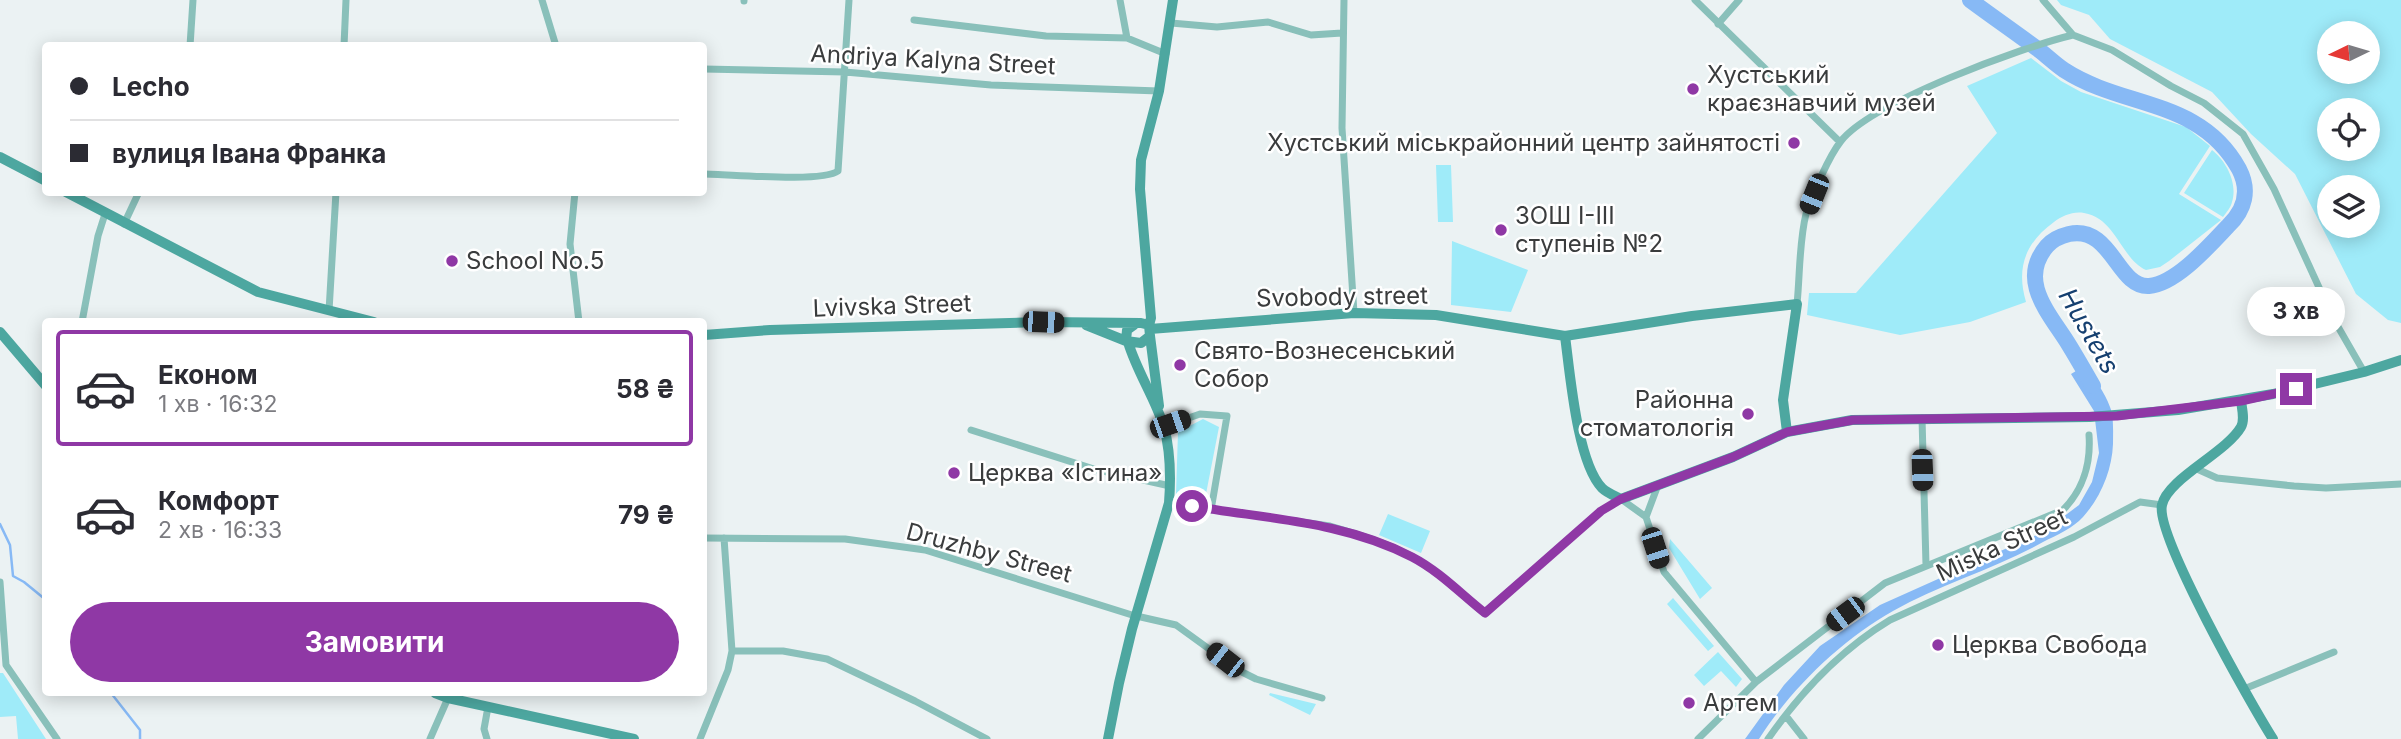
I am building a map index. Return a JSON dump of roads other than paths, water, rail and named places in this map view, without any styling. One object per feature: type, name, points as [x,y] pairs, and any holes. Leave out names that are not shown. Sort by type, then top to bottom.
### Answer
[{"type":"main road","points":[[1108,739],[1136,615],[1169,503],[1171,469],[1162,424],[1150,330],[1140,189],[1142,160],[1160,91],[1173,0]]},
{"type":"main road","points":[[0,157],[42,179]]},
{"type":"main road","points":[[73,196],[258,292],[358,318]]},
{"type":"main road","points":[[1787,432],[1783,400],[1797,304]]},
{"type":"main road","name":"Svobody street","points":[[1150,330],[1354,313],[1436,315],[1565,336],[1692,316],[1797,304]]},
{"type":"main road","name":"Lvivska Street","points":[[707,335],[770,330],[1043,322],[1134,325],[1150,330]]},
{"type":"main road","name":"Lvivska Street","points":[[1083,323],[1127,342]]},
{"type":"main road","points":[[1134,325],[1127,330],[1127,342],[1162,424]]},
{"type":"main road","points":[[1127,342],[1141,343],[1150,330]]},
{"type":"main road","points":[[0,332],[42,381]]},
{"type":"main road","points":[[1565,336],[1577,421],[1585,455],[1599,485],[1604,491],[1621,499],[1733,457],[1787,432],[1853,420],[2117,416],[2241,401],[2364,372],[2401,360]]},
{"type":"main road","points":[[2241,401],[2243,417],[2240,428],[2197,469],[2171,489],[2162,505],[2161,513],[2168,536],[2244,689],[2273,739]]},
{"type":"main road","points":[[443,696],[634,739]]},
{"type":"street","points":[[190,42],[193,0]]},
{"type":"street","points":[[344,42],[346,0]]},
{"type":"street","points":[[542,0],[555,42]]},
{"type":"street","points":[[707,174],[829,176],[838,171],[849,0]]},
{"type":"street","points":[[1120,0],[1127,38]]},
{"type":"street","points":[[1344,0],[1342,128],[1354,313]]},
{"type":"street","points":[[1695,0],[1840,142]]},
{"type":"street","points":[[1718,24],[1739,0]]},
{"type":"street","points":[[2043,0],[2073,35],[2112,50],[2204,103],[2243,134],[2274,190],[2333,318],[2364,372]]},
{"type":"street","points":[[914,20],[1046,36],[1127,38],[1166,54]]},
{"type":"street","points":[[1171,23],[1217,27],[1268,22],[1311,35],[1342,33]]},
{"type":"street","points":[[1797,304],[1806,214],[1823,174],[1840,142],[1850,131],[1886,108],[1944,81],[2048,41],[2073,35]]},
{"type":"street","name":"Andriya Kalyna Street","points":[[707,69],[845,72],[991,85],[1160,91]]},
{"type":"street","points":[[124,224],[137,196]]},
{"type":"street","points":[[329,311],[335,196]]},
{"type":"street","points":[[575,196],[570,244],[579,318]]},
{"type":"street","points":[[83,318],[98,236],[105,214]]},
{"type":"street","points":[[1162,424],[1200,414],[1227,416],[1211,510]]},
{"type":"street","points":[[1922,418],[1926,565]]},
{"type":"street","points":[[971,430],[1094,469],[1170,485]]},
{"type":"street","points":[[1698,739],[1756,682],[1885,583],[2063,510],[2085,475],[2090,457],[2089,435]]},
{"type":"street","points":[[2197,469],[2217,478],[2294,486],[2326,488],[2401,484]]},
{"type":"street","points":[[1646,517],[1658,485]]},
{"type":"street","points":[[1169,503],[1330,526],[1366,537],[1430,568],[1485,613],[1588,520],[1621,499],[1646,517],[1664,572],[1756,682]]},
{"type":"street","name":"Miska Street","points":[[1768,739],[1841,656],[1890,620],[2074,537],[2140,502],[2162,505]]},
{"type":"street","name":"Druzhby Street","points":[[707,538],[845,539],[925,550],[1176,625],[1238,670],[1256,679],[1322,698]]},
{"type":"street","points":[[700,739],[728,670],[732,651],[724,538]]},
{"type":"street","points":[[0,582],[3,665],[57,739]]},
{"type":"street","points":[[732,651],[783,651],[827,659],[987,739]]},
{"type":"street","points":[[2244,689],[2334,652]]},
{"type":"street","points":[[430,739],[448,698]]},
{"type":"street","points":[[487,739],[484,729],[488,706]]},
{"type":"street","points":[[1786,716],[1804,739]]},
{"type":"waterway","name":"Hustets","points":[[1970,0],[2064,70],[2087,83],[2182,117],[2204,129],[2223,146],[2242,177],[2244,199],[2234,220],[2192,262],[2159,284],[2138,284],[2105,247],[2083,234],[2069,234],[2047,246],[2035,272],[2036,285],[2046,309],[2093,386]]},
{"type":"waterway","points":[[0,524],[10,545],[13,576],[42,597]]},
{"type":"waterway","points":[[113,696],[140,730],[140,739]]},
{"type":"place","name":"Хустський краєзнавчий музей","points":[[1693,89]]},
{"type":"place","name":"Хустський міськрайонний центр зайнятості","points":[[1794,143]]},
{"type":"place","name":"ЗОШ І-ІІІ ступенів №2","points":[[1501,230]]},
{"type":"place","name":"School No.5","points":[[452,261]]},
{"type":"place","name":"Свято-Вознесенський Собор","points":[[1180,365]]},
{"type":"place","name":"Районна стоматологія","points":[[1748,414]]},
{"type":"place","name":"Церква «Істина»","points":[[954,473]]},
{"type":"place","name":"Церква Свобода","points":[[1938,645]]},
{"type":"place","name":"Артем","points":[[1689,703]]}]
